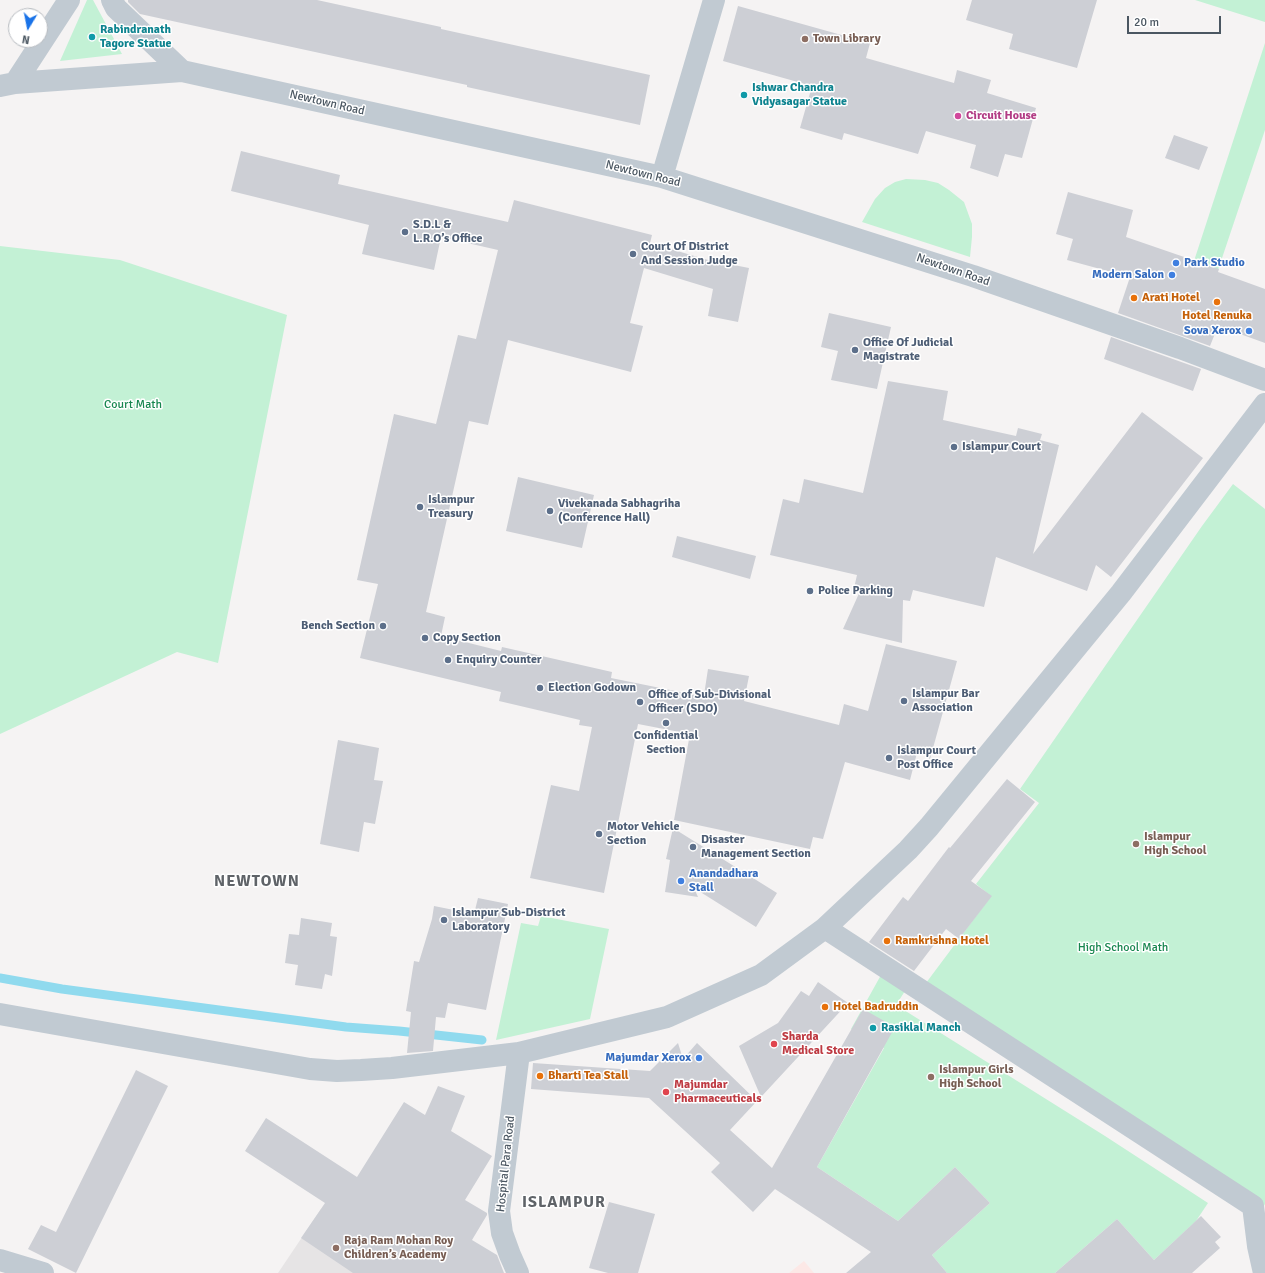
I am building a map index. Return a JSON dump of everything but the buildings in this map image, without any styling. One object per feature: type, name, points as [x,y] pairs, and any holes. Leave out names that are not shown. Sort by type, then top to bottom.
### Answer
[{"type":"street","points":[[8,84],[69,0]]},
{"type":"street","points":[[112,0],[116,8],[182,70]]},
{"type":"street","points":[[662,177],[714,0]]},
{"type":"street","name":"Newtown Road","points":[[8,84],[182,70],[662,177],[973,276],[1180,348],[1265,380]]},
{"type":"street","points":[[0,1014],[310,1069],[337,1071],[392,1068],[519,1053],[667,1017],[761,975],[825,928],[908,850],[929,828],[1121,593],[1265,404]]},
{"type":"street","points":[[825,928],[1253,1206],[1258,1246],[1264,1273]]},
{"type":"street","name":"Hospital Para Road","points":[[518,1273],[502,1233],[499,1211],[519,1053]]},
{"type":"street","points":[[0,1260],[43,1273]]},
{"type":"shaded area","name":"Raja Ram Mohan Roy Children’s Academy","points":[[321,1209],[415,1273],[278,1273]]},
{"type":"shaded area","points":[[804,1261],[814,1273],[789,1273]]},
{"type":"green space","points":[[87,0],[93,0],[122,54],[60,61]]},
{"type":"green space","points":[[1195,0],[1265,0],[1265,22]]},
{"type":"green space","points":[[1265,43],[1265,130],[1218,270],[1194,261]]},
{"type":"green space","points":[[906,179],[925,180],[938,183],[964,202],[972,224],[970,257],[862,222],[875,199],[885,188],[895,182]]},
{"type":"green space","name":"Court Math","points":[[0,246],[120,260],[287,315],[218,663],[177,652],[0,734]]},
{"type":"green space","name":"High School Math","points":[[1233,484],[1265,509],[1264,1206],[923,987],[991,896],[976,884],[1039,803],[1020,789],[1202,526]]},
{"type":"green space","points":[[541,916],[609,929],[590,1019],[496,1040],[521,923],[538,926]]},
{"type":"green space","name":"Islampur Girls High School","points":[[881,975],[905,991],[896,1005],[1105,1136],[1208,1203],[1196,1221],[1154,1260],[1117,1219],[1055,1273],[947,1273],[932,1255],[990,1203],[955,1167],[898,1221],[817,1167],[884,1048],[851,1029]]},
{"type":"waterway","points":[[0,978],[62,989],[346,1027],[482,1040]]},
{"type":"place","name":"Rabindranath Tagore Statue","points":[[92,37]]},
{"type":"place","name":"Town Library","points":[[805,39]]},
{"type":"place","name":"Ishwar Chandra Vidyasagar Statue","points":[[744,95]]},
{"type":"place","name":"Circuit House","points":[[958,116]]},
{"type":"place","name":"S.D.L & L.R.O’s Office","points":[[405,232]]},
{"type":"place","name":"Court Of District And Session Judge","points":[[633,254]]},
{"type":"place","name":"Park Studio","points":[[1176,263]]},
{"type":"place","name":"Modern Salon","points":[[1172,275]]},
{"type":"place","name":"Arati Hotel","points":[[1134,298]]},
{"type":"place","name":"Hotel Renuka","points":[[1217,302]]},
{"type":"place","name":"Sova Xerox","points":[[1249,331]]},
{"type":"place","name":"Office Of Judicial Magistrate","points":[[855,350]]},
{"type":"place","name":"Islampur Court","points":[[954,447]]},
{"type":"place","name":"Islampur Treasury","points":[[420,507]]},
{"type":"place","name":"Vivekanada Sabhagriha (Conference Hall)","points":[[550,511]]},
{"type":"place","name":"Police Parking","points":[[810,591]]},
{"type":"place","name":"Bench Section","points":[[383,626]]},
{"type":"place","name":"Copy Section","points":[[425,638]]},
{"type":"place","name":"Enquiry Counter","points":[[448,660]]},
{"type":"place","name":"Election Godown","points":[[540,688]]},
{"type":"place","name":"Islampur Bar Association","points":[[904,701]]},
{"type":"place","name":"Office of Sub-Divisional Officer (SDO)","points":[[640,702]]},
{"type":"place","name":"Confidential Section","points":[[666,723]]},
{"type":"place","name":"Islampur Court Post Office","points":[[889,758]]},
{"type":"place","name":"Motor Vehicle Section","points":[[599,834]]},
{"type":"place","name":"Islampur High School","points":[[1136,844]]},
{"type":"place","name":"Disaster Management Section","points":[[693,847]]},
{"type":"place","name":"Anandadhara Stall","points":[[681,881]]},
{"type":"place","name":"Islampur Sub-District Laboratory","points":[[444,920]]},
{"type":"place","name":"Ramkrishna Hotel","points":[[887,941]]},
{"type":"place","name":"Hotel Badruddin","points":[[825,1007]]},
{"type":"place","name":"Rasiklal Manch","points":[[873,1028]]},
{"type":"place","name":"Sharda Medical Store","points":[[774,1044]]},
{"type":"place","name":"Majumdar Xerox","points":[[699,1058]]},
{"type":"place","name":"Bharti Tea Stall","points":[[540,1076]]},
{"type":"place","name":"Islampur Girls High School","points":[[931,1077]]},
{"type":"place","name":"Majumdar Pharmaceuticals","points":[[666,1092]]},
{"type":"place","name":"Raja Ram Mohan Roy Children’s Academy","points":[[336,1248]]},
{"type":"district","name":"NEWTOWN","points":[[257,882]]},
{"type":"district","name":"ISLAMPUR","points":[[564,1203]]}]
